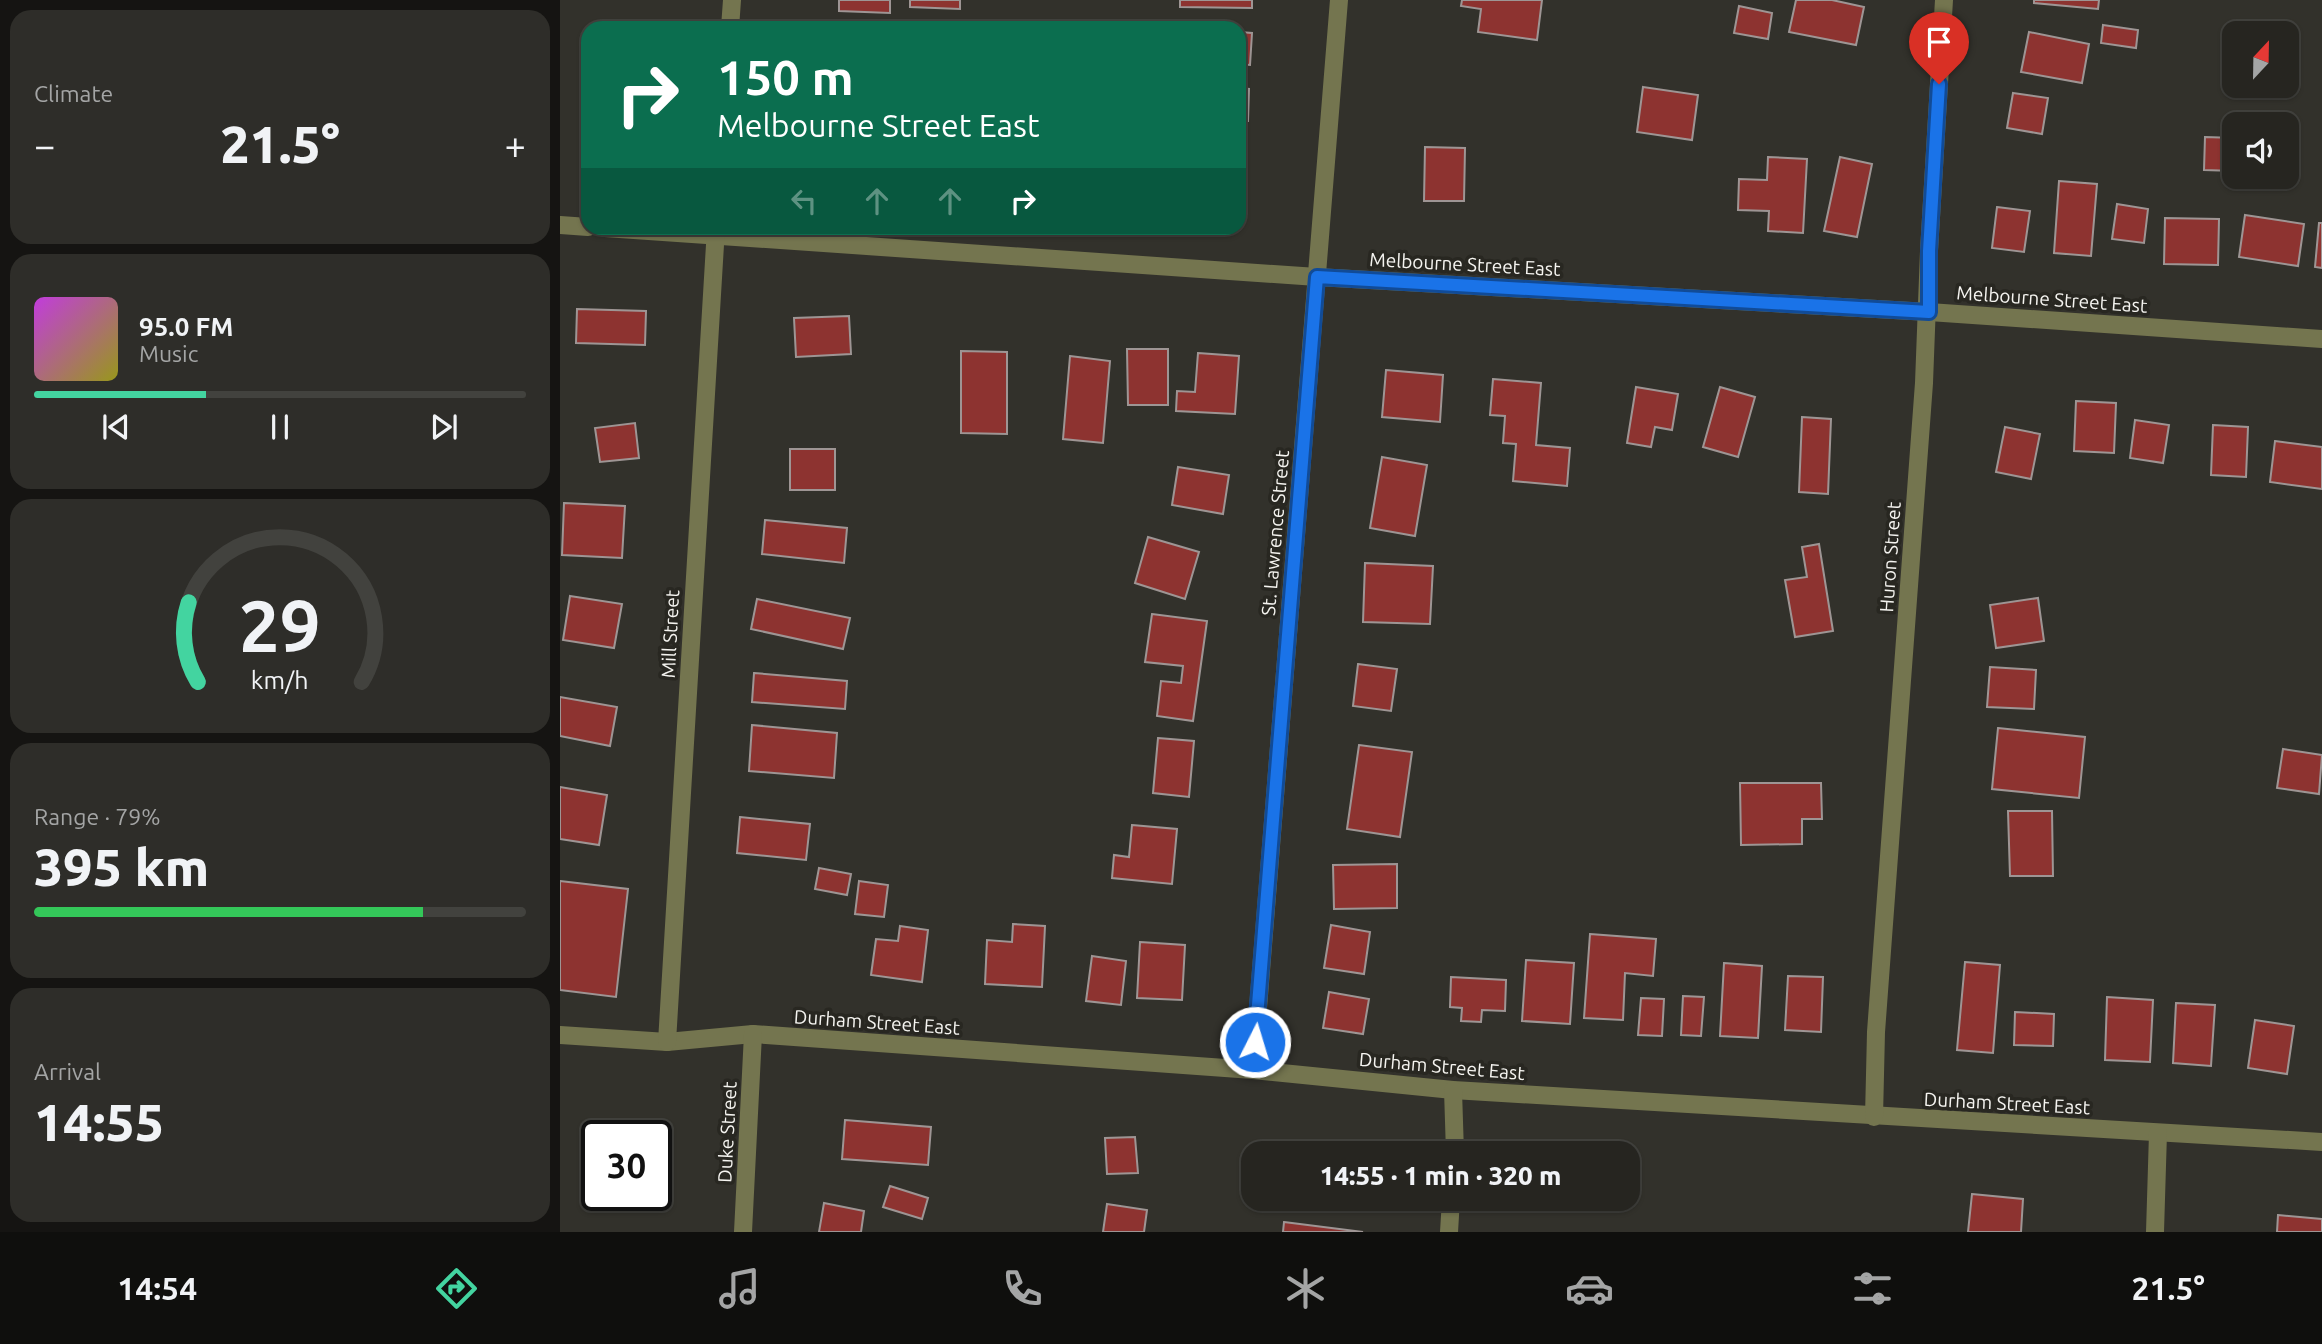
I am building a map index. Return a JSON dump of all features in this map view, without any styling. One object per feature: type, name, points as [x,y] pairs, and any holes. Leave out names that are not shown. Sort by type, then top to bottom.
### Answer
[{"type":"street","points":[[730,21],[732,0]]},
{"type":"street","name":"St. Lawrence Street","points":[[1253,1070],[1339,0]]},
{"type":"street","name":"Huron Street","points":[[1874,1117],[1876,1032],[1929,312],[1929,251],[1944,0]]},
{"type":"street","points":[[560,225],[581,226]]},
{"type":"street","name":"Mill Street","points":[[667,1042],[715,235]]},
{"type":"street","name":"Melbourne Street East","points":[[767,235],[1317,277],[1929,312],[2322,339]]},
{"type":"street","name":"Durham Street East","points":[[560,1035],[667,1042],[753,1034],[1253,1070],[1453,1090],[2322,1142]]},
{"type":"street","name":"Duke Street","points":[[743,1232],[753,1034]]},
{"type":"street","points":[[1453,1090],[1455,1141]]},
{"type":"street","points":[[2155,1232],[2158,1133]]},
{"type":"street","points":[[1449,1232],[1450,1211]]},
{"type":"building","points":[[839,0],[890,0],[890,13],[839,11]]},
{"type":"building","points":[[910,0],[960,0],[960,9],[910,7]]},
{"type":"building","points":[[1180,0],[1252,0],[1252,8],[1180,7]]},
{"type":"building","points":[[1462,0],[1542,0],[1537,40],[1478,32],[1481,9],[1461,6]]},
{"type":"building","points":[[1796,0],[1832,0],[1864,7],[1856,45],[1789,32]]},
{"type":"building","points":[[2034,0],[2099,0],[2098,9],[2034,3]]},
{"type":"building","points":[[1739,6],[1772,13],[1768,39],[1734,33]]},
{"type":"building","points":[[2103,25],[2138,30],[2136,48],[2101,43]]},
{"type":"building","points":[[2029,32],[2089,44],[2082,83],[2021,72]]},
{"type":"building","points":[[1246,33],[1252,33],[1250,65],[1246,65]]},
{"type":"building","points":[[1643,87],[1698,95],[1692,140],[1637,132]]},
{"type":"building","points":[[1246,89],[1249,89],[1246,121]]},
{"type":"building","points":[[2013,93],[2048,98],[2042,134],[2007,128]]},
{"type":"building","points":[[2205,137],[2222,138],[2222,171],[2204,170]]},
{"type":"building","points":[[1425,147],[1465,148],[1464,201],[1424,201]]},
{"type":"building","points":[[1768,157],[1807,159],[1803,233],[1768,231],[1769,211],[1738,210],[1739,179],[1767,180]]},
{"type":"building","points":[[1840,157],[1872,164],[1857,237],[1824,231]]},
{"type":"building","points":[[2059,181],[2097,184],[2091,256],[2054,253]]},
{"type":"building","points":[[2117,204],[2148,209],[2144,243],[2112,239]]},
{"type":"building","points":[[1997,207],[2030,211],[2024,252],[1992,248]]},
{"type":"building","points":[[2245,215],[2304,224],[2298,266],[2239,257]]},
{"type":"building","points":[[2165,218],[2219,219],[2218,265],[2164,264]]},
{"type":"building","points":[[2319,223],[2322,223],[2322,268],[2315,267]]},
{"type":"building","points":[[577,309],[646,311],[645,345],[576,343]]},
{"type":"building","points":[[849,316],[851,354],[796,357],[794,318]]},
{"type":"building","points":[[1127,349],[1168,349],[1168,405],[1128,405]]},
{"type":"building","points":[[961,351],[1007,352],[1007,434],[961,433]]},
{"type":"building","points":[[1198,353],[1239,356],[1235,414],[1176,411],[1177,391],[1195,392]]},
{"type":"building","points":[[1070,356],[1110,361],[1103,443],[1063,439]]},
{"type":"building","points":[[1386,370],[1443,375],[1440,422],[1382,417]]},
{"type":"building","points":[[1493,379],[1541,383],[1536,445],[1570,448],[1567,486],[1513,481],[1516,444],[1503,443],[1505,416],[1490,415]]},
{"type":"building","points":[[1636,387],[1678,394],[1672,430],[1655,427],[1651,447],[1627,443]]},
{"type":"building","points":[[1720,387],[1755,397],[1738,457],[1703,447]]},
{"type":"building","points":[[2076,401],[2116,403],[2114,453],[2074,451]]},
{"type":"building","points":[[1802,417],[1831,419],[1828,494],[1799,492]]},
{"type":"building","points":[[2135,420],[2169,425],[2163,463],[2130,458]]},
{"type":"building","points":[[635,423],[639,458],[600,462],[595,428]]},
{"type":"building","points":[[2213,425],[2248,427],[2246,477],[2211,475]]},
{"type":"building","points":[[2005,427],[2040,434],[2031,479],[1996,472]]},
{"type":"building","points":[[2275,441],[2322,447],[2322,489],[2270,482]]},
{"type":"building","points":[[790,449],[835,449],[835,490],[790,490]]},
{"type":"building","points":[[1382,457],[1427,465],[1415,536],[1370,528]]},
{"type":"building","points":[[1178,467],[1229,475],[1223,514],[1172,505]]},
{"type":"building","points":[[564,503],[625,506],[622,558],[562,555]]},
{"type":"building","points":[[765,520],[847,528],[844,563],[762,554]]},
{"type":"building","points":[[1148,537],[1199,552],[1185,599],[1135,583]]},
{"type":"building","points":[[1819,544],[1833,631],[1795,637],[1785,580],[1807,577],[1802,547]]},
{"type":"building","points":[[1365,563],[1433,566],[1430,624],[1363,622]]},
{"type":"building","points":[[570,596],[622,604],[614,648],[563,640]]},
{"type":"building","points":[[2038,598],[2044,641],[1996,648],[1990,605]]},
{"type":"building","points":[[757,599],[850,618],[843,649],[751,629]]},
{"type":"building","points":[[1152,614],[1207,621],[1193,721],[1157,716],[1161,681],[1181,683],[1183,666],[1145,662]]},
{"type":"building","points":[[1358,664],[1397,669],[1391,711],[1353,706]]},
{"type":"building","points":[[1990,667],[2036,670],[2034,709],[1987,707]]},
{"type":"building","points":[[754,673],[847,681],[845,709],[752,702]]},
{"type":"building","points":[[560,697],[617,707],[610,746],[560,736]]},
{"type":"building","points":[[752,725],[837,733],[834,778],[749,771]]},
{"type":"building","points":[[1998,728],[2085,737],[2079,798],[1992,789]]},
{"type":"building","points":[[1158,738],[1194,741],[1189,797],[1153,793]]},
{"type":"building","points":[[1359,745],[1412,752],[1400,837],[1347,829]]},
{"type":"building","points":[[2283,749],[2322,755],[2319,794],[2277,788]]},
{"type":"building","points":[[1740,783],[1821,783],[1822,819],[1802,819],[1802,844],[1741,845]]},
{"type":"building","points":[[560,787],[607,795],[599,845],[560,839]]},
{"type":"building","points":[[2008,811],[2052,811],[2053,876],[2010,876]]},
{"type":"building","points":[[740,817],[810,824],[806,860],[737,853]]},
{"type":"building","points":[[1132,825],[1177,829],[1172,884],[1112,878],[1114,855],[1129,857]]},
{"type":"building","points":[[1397,864],[1397,908],[1334,909],[1333,865]]},
{"type":"building","points":[[819,868],[851,874],[847,895],[815,889]]},
{"type":"building","points":[[560,881],[628,889],[616,997],[560,990]]},
{"type":"building","points":[[859,881],[888,885],[884,917],[855,914]]},
{"type":"building","points":[[1013,924],[1045,926],[1042,987],[985,984],[987,940],[1012,942]]},
{"type":"building","points":[[1331,925],[1370,932],[1364,974],[1324,968]]},
{"type":"building","points":[[900,926],[928,930],[922,982],[871,975],[876,939],[898,941]]},
{"type":"building","points":[[1590,934],[1656,939],[1653,976],[1625,973],[1623,1020],[1584,1018]]},
{"type":"building","points":[[1140,942],[1185,945],[1182,1000],[1137,998]]},
{"type":"building","points":[[1092,956],[1126,961],[1121,1005],[1086,1001]]},
{"type":"building","points":[[1526,960],[1574,963],[1570,1024],[1522,1021]]},
{"type":"building","points":[[1965,962],[2000,965],[1993,1053],[1957,1050]]},
{"type":"building","points":[[1724,963],[1762,966],[1758,1038],[1720,1036]]},
{"type":"building","points":[[1788,976],[1823,977],[1821,1032],[1785,1030]]},
{"type":"building","points":[[1451,977],[1506,980],[1505,1011],[1482,1010],[1481,1022],[1461,1021],[1462,1008],[1450,1007]]},
{"type":"building","points":[[1329,992],[1369,999],[1363,1034],[1323,1028]]},
{"type":"building","points":[[1683,996],[1704,997],[1701,1036],[1681,1035]]},
{"type":"building","points":[[2107,997],[2153,1000],[2150,1062],[2105,1060]]},
{"type":"building","points":[[1641,998],[1664,999],[1662,1036],[1638,1035]]},
{"type":"building","points":[[2176,1003],[2215,1005],[2211,1066],[2173,1063]]},
{"type":"building","points":[[2015,1012],[2054,1014],[2053,1046],[2014,1045]]},
{"type":"building","points":[[2255,1020],[2294,1026],[2287,1074],[2248,1068]]},
{"type":"building","points":[[845,1120],[931,1127],[928,1165],[842,1159]]},
{"type":"building","points":[[1135,1137],[1138,1173],[1107,1174],[1105,1138]]},
{"type":"building","points":[[890,1186],[928,1198],[922,1219],[883,1207]]},
{"type":"building","points":[[1972,1194],[2023,1199],[2021,1232],[1968,1232]]},
{"type":"building","points":[[824,1203],[864,1211],[861,1232],[819,1232]]},
{"type":"building","points":[[1107,1204],[1147,1210],[1144,1232],[1103,1232]]},
{"type":"building","points":[[2278,1215],[2322,1219],[2322,1232],[2277,1232]]},
{"type":"building","points":[[1284,1222],[1363,1232],[1283,1232]]},
{"type":"route","points":[[1255,1042],[1317,277],[1929,312],[1929,251],[1939,84]]}]
